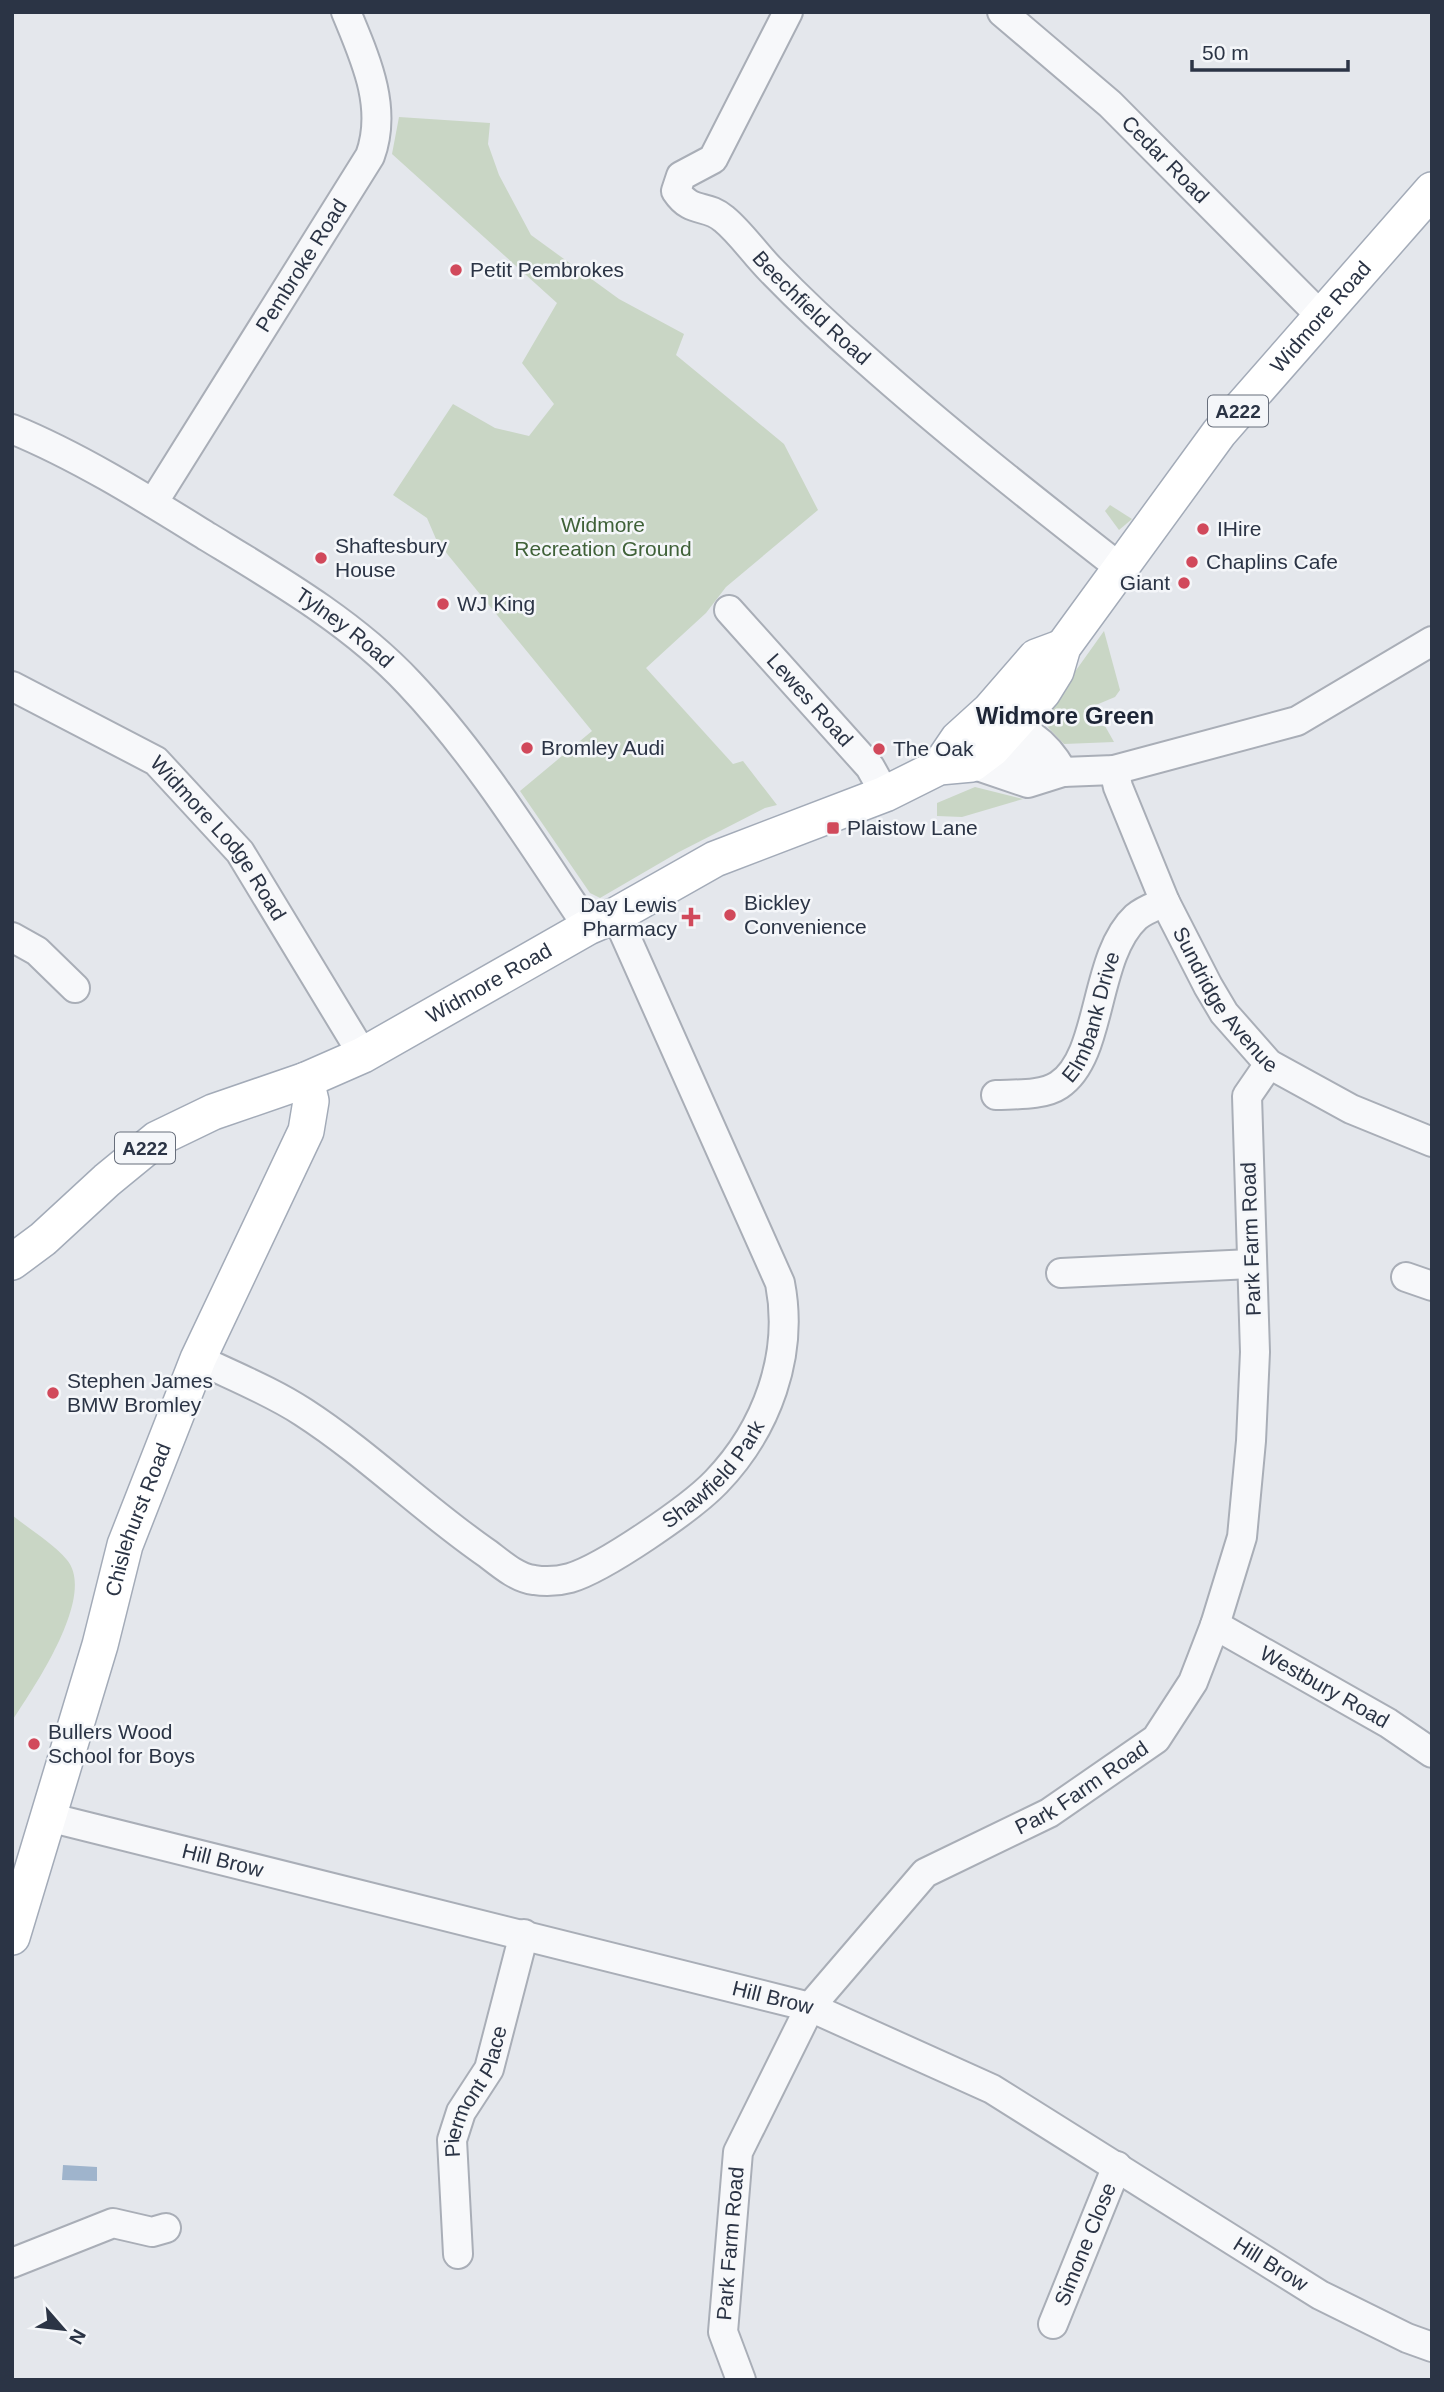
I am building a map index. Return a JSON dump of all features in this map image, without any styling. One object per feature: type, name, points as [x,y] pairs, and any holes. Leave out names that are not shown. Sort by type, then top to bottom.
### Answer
[{"type":"main road","name":"Widmore Road","points":[[306,1080],[363,1055],[715,859],[956,765],[958,739],[1000,719],[1043,692],[1056,671],[1063,647],[1219,433],[1432,190]]},
{"type":"main road","name":"Chislehurst Road","points":[[12,1937],[100,1645],[125,1545],[198,1359],[306,1131],[311,1101],[306,1080]]},
{"type":"main road","name":"A222","points":[[12,1262],[43,1239],[107,1180],[157,1139],[213,1112],[306,1080]]},
{"type":"street","name":"Beechfield Road","points":[[788,12],[713,159],[711,188],[714,204],[722,217],[771,270],[863,357],[989,467],[1119,567]]},
{"type":"street","name":"Cedar Road","points":[[1002,12],[1110,103],[1320,315]]},
{"type":"street","name":"Pembroke Road","points":[[153,503],[370,156],[379,122],[377,99],[350,13]]},
{"type":"street","name":"Tylney Road","points":[[12,429],[153,503],[341,623],[409,682],[602,921]]},
{"type":"street","name":"Lewes Road","points":[[729,610],[870,767],[885,794]]},
{"type":"street","points":[[956,765],[1028,783],[1054,775],[1114,769],[1297,722],[1432,640]]},
{"type":"street","name":"Widmore Lodge Road","points":[[12,686],[156,761],[240,852],[363,1055]]},
{"type":"street","points":[[1000,719],[1032,736],[1054,755],[1054,775]]},
{"type":"street","name":"Sundridge Avenue","points":[[1114,769],[1118,787],[1165,902],[1224,1013],[1269,1064],[1351,1109],[1432,1142]]},
{"type":"street","name":"Elmbank Drive","points":[[996,1095],[1027,1094],[1059,1086],[1083,1055],[1118,941],[1137,916],[1165,902]]},
{"type":"street","name":"Shawfield Park","points":[[198,1359],[300,1410],[353,1447],[471,1543],[530,1580],[557,1581],[592,1570],[682,1510],[726,1471],[754,1432],[771,1395],[785,1336],[784,1303],[780,1283],[602,921]]},
{"type":"street","points":[[12,937],[37,951],[75,988]]},
{"type":"street","name":"Park Farm Road","points":[[741,2380],[723,2332],[738,2152],[810,2007],[925,1873],[1049,1813],[1156,1739],[1193,1682],[1215,1625],[1242,1537],[1251,1441],[1255,1352],[1247,1096],[1269,1064]]},
{"type":"street","points":[[1061,1273],[1251,1264]]},
{"type":"street","name":"Westbury Road","points":[[1215,1625],[1388,1723],[1432,1754]]},
{"type":"street","name":"Hill Brow","points":[[48,1817],[810,2007],[992,2089],[1320,2295],[1406,2339],[1432,2347]]},
{"type":"street","name":"Piermont Place","points":[[458,2254],[453,2140],[461,2112],[489,2069],[524,1934]]},
{"type":"street","name":"Simone Close","points":[[1053,2324],[1117,2166]]},
{"type":"street","points":[[12,2263],[113,2223],[152,2232],[166,2228]]},
{"type":"green space","name":"Widmore Recreation Ground","points":[[399,117],[490,123],[488,144],[499,175],[531,235],[619,299],[684,334],[676,355],[784,444],[818,510],[726,587],[706,613],[646,668],[733,764],[743,761],[777,805],[765,808],[679,852],[600,898],[590,893],[520,791],[592,731],[448,555],[436,539],[427,518],[393,495],[453,404],[495,428],[529,436],[554,404],[522,363],[557,303],[392,154]]},
{"type":"green space","points":[[1110,505],[1132,519],[1119,530],[1105,511]]},
{"type":"green space","points":[[1104,631],[1120,690],[1115,697],[1084,710],[1093,726],[1105,726],[1114,742],[1064,744],[1045,724],[1047,711]]},
{"type":"green space","points":[[975,787],[1023,799],[962,817],[937,816],[937,803]]},
{"type":"green space","points":[[12,1515],[67,1560],[74,1576],[74,1596],[59,1642],[12,1721]]},
{"type":"water","points":[[63,2165],[97,2167],[97,2181],[62,2180]]},
{"type":"place","name":"Petit Pembrokes","points":[[456,270]]},
{"type":"place","name":"IHire","points":[[1203,529]]},
{"type":"place","name":"Shaftesbury House","points":[[321,558]]},
{"type":"place","name":"Chaplins Cafe","points":[[1192,562]]},
{"type":"place","name":"Giant","points":[[1184,583]]},
{"type":"place","name":"WJ King","points":[[443,604]]},
{"type":"place","name":"Bromley Audi","points":[[527,748]]},
{"type":"place","name":"The Oak","points":[[879,749]]},
{"type":"place","name":"Plaistow Lane","points":[[833,828]]},
{"type":"place","name":"Bickley Convenience","points":[[730,915]]},
{"type":"place","name":"Day Lewis Pharmacy","points":[[691,917]]},
{"type":"place","name":"Stephen James BMW Bromley","points":[[53,1393]]},
{"type":"place","name":"Bullers Wood School for Boys","points":[[34,1744]]},
{"type":"district","name":"Widmore Green","points":[[1065,716]]}]
